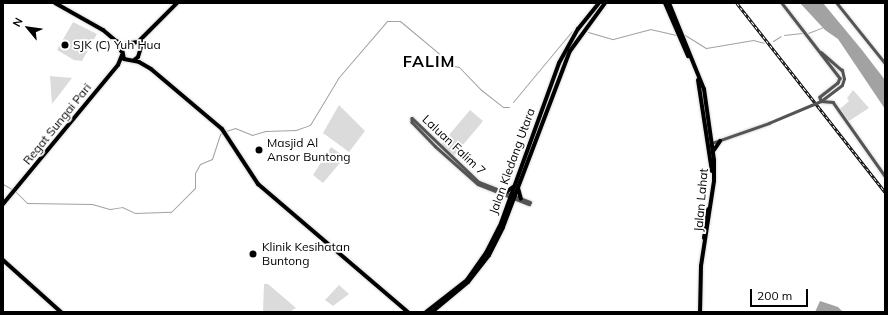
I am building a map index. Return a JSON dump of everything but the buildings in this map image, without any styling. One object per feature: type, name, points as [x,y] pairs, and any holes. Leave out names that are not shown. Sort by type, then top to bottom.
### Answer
[{"type":"main road","points":[[55,3],[103,30],[116,41],[122,53],[130,61]]},
{"type":"main road","points":[[130,61],[139,52],[141,43],[178,3]]},
{"type":"main road","name":"Regat Sungai Pari","points":[[3,204],[18,188],[118,65],[122,53],[130,44],[143,39],[178,3]]},
{"type":"main road","name":"Jalan Kledang Utara","points":[[516,187],[559,63],[578,29],[599,3]]},
{"type":"main road","name":"Jalan Kledang Utara","points":[[426,312],[450,295],[477,268],[494,238],[509,204],[560,74],[574,44],[605,3]]},
{"type":"main road","points":[[666,3],[698,78],[713,170]]},
{"type":"main road","points":[[669,3],[704,89],[712,143],[713,170]]},
{"type":"main road","points":[[116,41],[130,44],[139,52],[151,69]]},
{"type":"main road","points":[[118,65],[130,61],[139,62],[151,69],[222,129],[258,184],[408,312]]},
{"type":"main road","points":[[704,117],[712,143]]},
{"type":"main road","points":[[710,130],[714,139],[719,141],[714,147],[713,170]]},
{"type":"main road","name":"Jalan Lahat","points":[[700,312],[701,266],[713,170]]},
{"type":"main road","points":[[516,187],[521,200],[509,204],[505,194],[516,187]]},
{"type":"main road","name":"Jalan Kledang Utara","points":[[432,312],[452,297],[479,269],[498,240],[509,204]]},
{"type":"main road","points":[[3,260],[60,312]]},
{"type":"street","points":[[782,3],[835,71],[840,80],[822,95],[820,100],[833,102],[885,176]]},
{"type":"street","points":[[837,3],[885,63]]},
{"type":"street","points":[[712,143],[768,123],[822,100],[842,85],[844,79],[841,70],[817,48]]},
{"type":"street","points":[[835,71],[841,70]]},
{"type":"street","name":"Laluan Falim 7","points":[[412,118],[479,182],[529,203]]},
{"type":"shaded area","points":[[800,3],[823,3],[862,50],[885,80],[885,109],[838,39],[825,30]]},
{"type":"shaded area","points":[[73,22],[97,34],[82,61],[74,60],[57,50]]},
{"type":"shaded area","points":[[50,76],[72,78],[52,104]]},
{"type":"shaded area","points":[[853,90],[869,108],[849,121],[840,109],[849,101],[847,98]]},
{"type":"shaded area","points":[[339,105],[365,131],[349,152],[323,133]]},
{"type":"shaded area","points":[[470,110],[483,121],[454,155],[441,144]]},
{"type":"shaded area","points":[[331,147],[345,157],[323,183],[313,175]]},
{"type":"shaded area","points":[[264,284],[268,284],[296,308],[289,312],[263,312]]},
{"type":"shaded area","points":[[339,285],[349,294],[333,306],[325,300]]},
{"type":"shaded area","points":[[820,301],[838,307],[843,312],[815,312]]},
{"type":"waterway","points":[[226,131],[235,128],[252,135],[265,131],[296,130],[310,125],[339,77],[387,21],[400,21],[454,66],[459,67],[480,89],[503,107],[509,107]]},
{"type":"waterway","points":[[808,33],[824,27]]},
{"type":"waterway","points":[[588,32],[613,39],[650,29],[676,35]]},
{"type":"waterway","points":[[513,102],[572,31]]},
{"type":"waterway","points":[[784,35],[802,33]]},
{"type":"waterway","points":[[685,35],[706,48],[753,40],[764,43]]},
{"type":"waterway","points":[[773,41],[781,36]]},
{"type":"waterway","points":[[15,191],[27,203],[92,204],[110,209],[122,207],[135,213],[171,212],[195,188],[195,173],[200,164],[212,159],[220,134],[223,133]]},
{"type":"waterway","points":[[3,184],[13,190]]},
{"type":"railway","points":[[737,3],[885,192]]},
{"type":"place","name":"SJK (C) Yuh Hua","points":[[65,45]]},
{"type":"place","name":"Masjid Al Ansor Buntong","points":[[259,150]]},
{"type":"place","name":"Klinik Kesihatan Buntong","points":[[253,254]]},
{"type":"district","name":"FALIM","points":[[429,61]]}]
